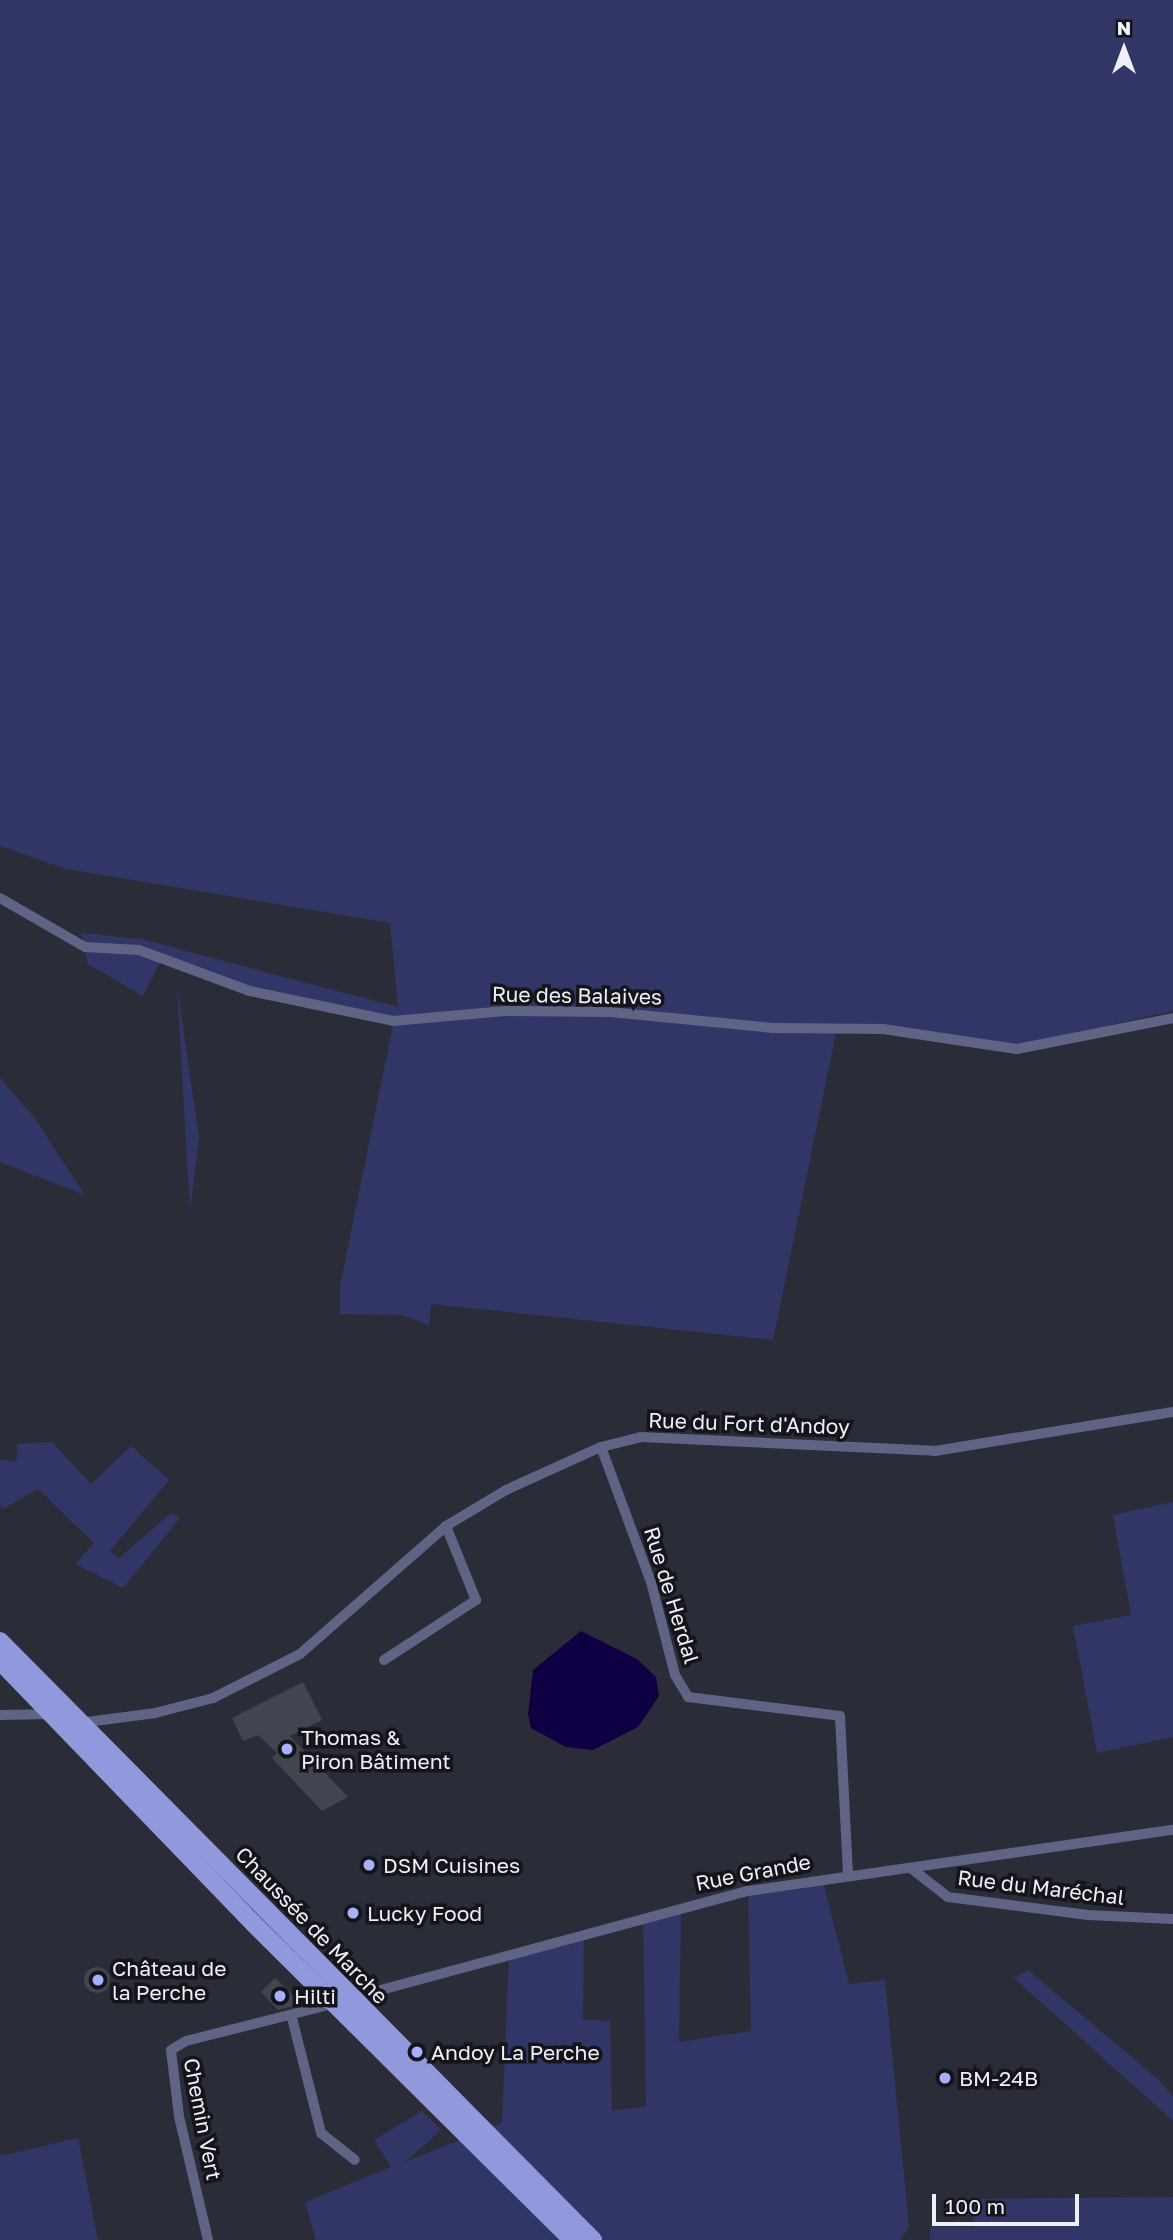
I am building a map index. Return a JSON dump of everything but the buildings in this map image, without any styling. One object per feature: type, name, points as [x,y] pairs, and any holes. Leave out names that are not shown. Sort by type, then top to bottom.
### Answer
[{"type":"main road","name":"Chaussée de Marche","points":[[0,1641],[58,1710]]},
{"type":"main road","name":"Chaussée de Marche","points":[[0,1661],[76,1728],[572,2240]]},
{"type":"main road","name":"Chaussée de Marche","points":[[343,2001],[593,2240]]},
{"type":"street","name":"Rue des Balaives","points":[[0,898],[85,947],[139,950],[250,991],[393,1021],[506,1011],[610,1012],[773,1028],[883,1029],[1017,1049],[1173,1018]]},
{"type":"street","name":"Rue du Fort d'Andoy","points":[[76,1728],[155,1713],[213,1698],[300,1654],[446,1526],[506,1490],[601,1447],[641,1437],[934,1451],[1173,1412]]},
{"type":"street","name":"Rue de Herdal","points":[[601,1447],[651,1582],[675,1675],[688,1697],[840,1716],[848,1874]]},
{"type":"street","points":[[384,1660],[476,1600],[446,1526]]},
{"type":"street","points":[[0,1715],[58,1710]]},
{"type":"street","name":"Rue Grande","points":[[343,2001],[681,1905],[848,1874],[912,1869],[1173,1830]]},
{"type":"street","name":"Rue du Maréchal","points":[[912,1869],[948,1897],[1087,1915],[1173,1919]]},
{"type":"street","name":"Chemin Vert","points":[[208,2240],[180,2116],[171,2050],[186,2041],[292,2018],[343,2001]]},
{"type":"street","points":[[292,2018],[316,2122],[330,2144],[355,2160]]},
{"type":"shaded area","points":[[0,0],[1173,0],[1173,1011],[1016,1046],[623,1010],[393,1021],[331,1011],[162,959],[143,996],[88,964],[81,933],[141,939],[398,1007],[390,923],[67,869],[0,846]]},
{"type":"shaded area","points":[[177,986],[199,1137],[190,1211]]},
{"type":"shaded area","points":[[506,1014],[609,1015],[836,1033],[773,1340],[431,1304],[429,1325],[403,1315],[340,1314],[340,1286],[393,1025]]},
{"type":"shaded area","points":[[0,1078],[33,1116],[85,1195],[0,1162]]},
{"type":"shaded area","points":[[52,1442],[91,1484],[131,1446],[169,1480],[110,1551],[119,1558],[171,1513],[180,1518],[123,1588],[75,1564],[94,1543],[38,1489],[3,1509],[0,1504],[0,1460],[17,1461],[17,1444]]},
{"type":"shaded area","points":[[1173,1502],[1173,1737],[1097,1753],[1073,1626],[1131,1615],[1113,1515]]},
{"type":"shaded area","points":[[581,1631],[637,1659],[656,1677],[659,1696],[638,1727],[593,1750],[566,1747],[531,1728],[528,1714],[533,1670]]},
{"type":"shaded area","points":[[822,1878],[849,1984],[885,1980],[909,2227],[900,2240],[602,2240],[491,2128],[502,2123],[509,1954],[584,1932],[583,2020],[610,2021],[612,2111],[646,2106],[643,1916],[681,1905],[679,2042],[751,2031],[748,1891]]},
{"type":"shaded area","points":[[1028,1970],[1158,2079],[1173,2097],[1173,2121],[1014,1978]]},
{"type":"shaded area","points":[[422,2111],[441,2130],[405,2162],[460,2140],[559,2240],[316,2240],[305,2202],[391,2167],[374,2140]]},
{"type":"shaded area","points":[[78,2138],[98,2240],[0,2240],[0,2156]]},
{"type":"shaded area","points":[[1173,2197],[1173,2240],[930,2240],[930,2227],[974,2227],[971,2199]]},
{"type":"place","name":"Thomas & Piron Bâtiment","points":[[287,1749]]},
{"type":"place","name":"DSM Cuisines","points":[[369,1865]]},
{"type":"place","name":"Lucky Food","points":[[353,1913]]},
{"type":"place","name":"Château de la Perche","points":[[98,1980]]},
{"type":"place","name":"Hilti","points":[[280,1996]]},
{"type":"place","name":"Andoy La Perche","points":[[417,2052]]},
{"type":"place","name":"BM-24B","points":[[945,2078]]}]
